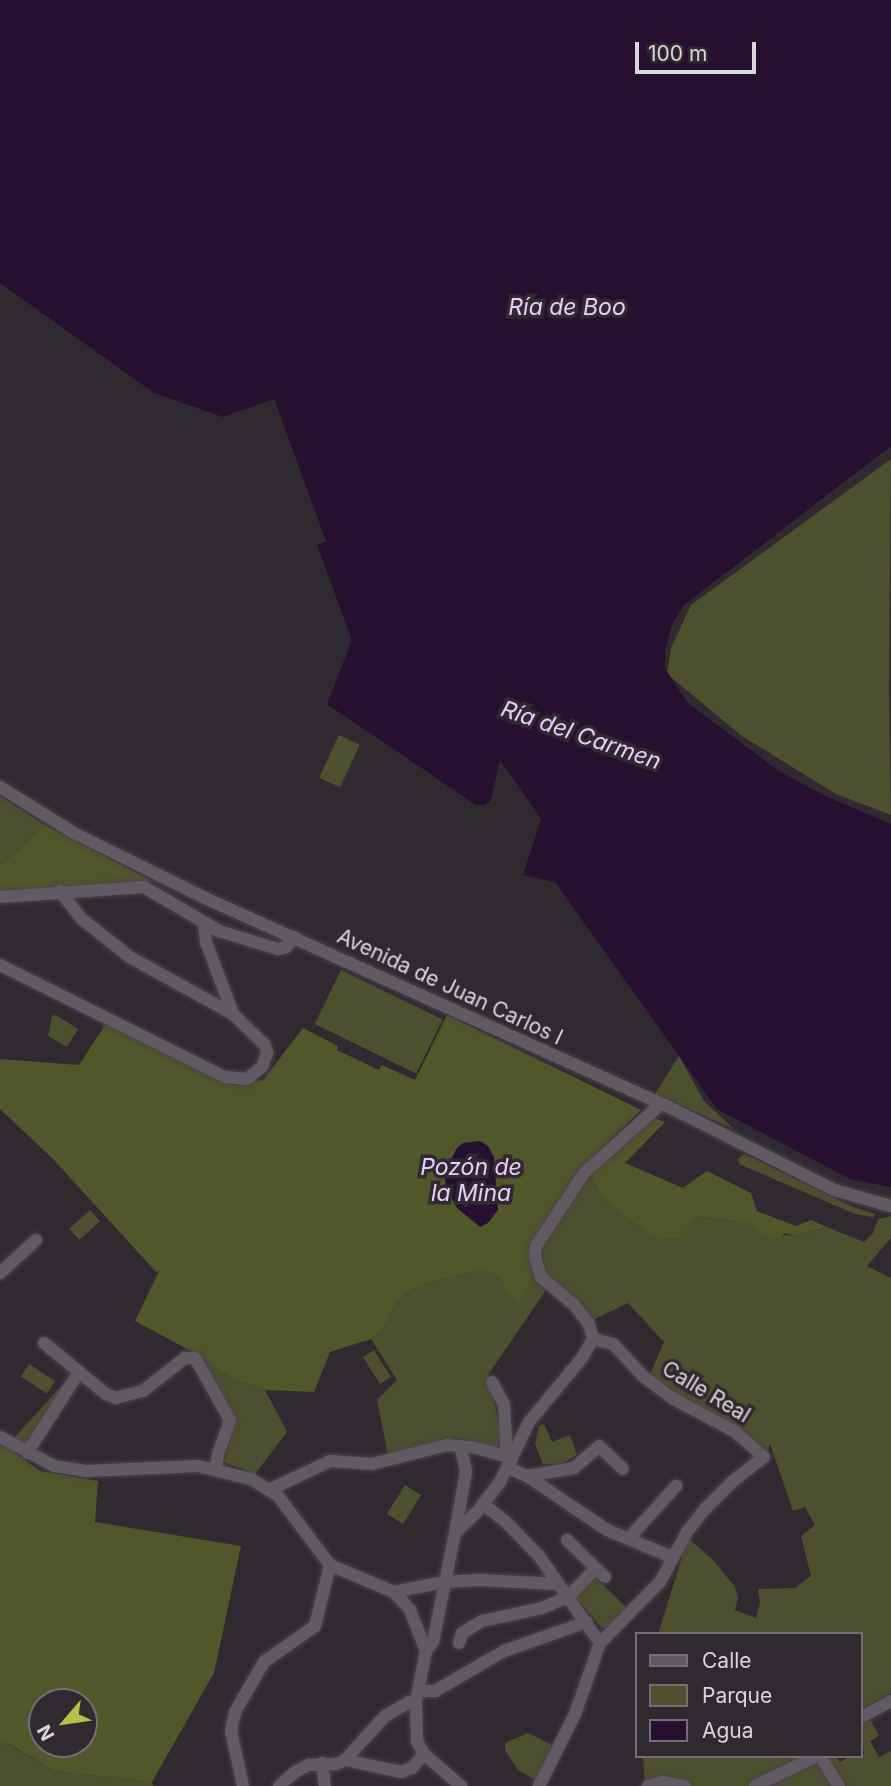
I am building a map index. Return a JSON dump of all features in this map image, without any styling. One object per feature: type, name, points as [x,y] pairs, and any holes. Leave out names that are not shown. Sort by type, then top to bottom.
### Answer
[{"type":"street","name":"Avenida de Juan Carlos I","points":[[0,787],[120,857],[661,1104],[834,1190],[891,1206]]},
{"type":"street","points":[[0,897],[144,887],[204,923],[278,949],[286,947],[295,937]]},
{"type":"street","points":[[0,965],[214,1072],[234,1079],[247,1079],[262,1067],[267,1048],[233,1014],[131,958],[82,919],[59,891]]},
{"type":"street","points":[[204,923],[206,943],[233,1014]]},
{"type":"street","points":[[455,1533],[483,1504],[529,1422],[582,1358],[593,1339],[589,1324],[574,1305],[541,1277],[535,1256],[536,1246],[585,1172],[661,1104]]},
{"type":"street","points":[[0,1273],[36,1240]]},
{"type":"street","name":"Calle Real","points":[[539,1786],[575,1714],[600,1643],[660,1582],[705,1509],[764,1457],[734,1431],[672,1398],[644,1377],[613,1344],[593,1339]]},
{"type":"street","points":[[44,1343],[106,1394],[121,1398],[143,1391],[185,1358],[195,1358],[230,1420],[218,1454],[216,1469]]},
{"type":"street","points":[[27,1453],[79,1372]]},
{"type":"street","points":[[492,1382],[504,1405],[509,1461]]},
{"type":"street","points":[[0,1437],[54,1466],[87,1471],[185,1466],[216,1469],[251,1479],[287,1504],[330,1565],[394,1592],[410,1610],[426,1651]]},
{"type":"street","points":[[269,1490],[330,1461],[372,1464],[447,1445],[460,1446],[509,1461],[607,1531],[673,1557]]},
{"type":"street","points":[[460,1446],[466,1471],[433,1642],[426,1651],[417,1696],[414,1730],[424,1754],[461,1786]]},
{"type":"street","points":[[527,1476],[574,1468],[599,1446],[623,1469]]},
{"type":"street","points":[[628,1539],[676,1486]]},
{"type":"street","points":[[483,1504],[525,1541],[600,1643]]},
{"type":"street","points":[[459,1643],[462,1633],[482,1621],[542,1608],[568,1597],[601,1573],[567,1540]]},
{"type":"street","points":[[243,1786],[231,1731],[235,1712],[264,1662],[315,1626],[330,1565]]},
{"type":"street","points":[[394,1592],[479,1580],[558,1584]]},
{"type":"street","points":[[279,1786],[295,1772],[309,1765],[336,1764],[345,1760],[385,1716],[417,1696],[435,1691],[504,1651],[587,1622]]},
{"type":"street","points":[[863,1716],[891,1701]]},
{"type":"street","points":[[409,1786],[412,1769],[424,1754]]},
{"type":"street","points":[[755,1786],[815,1758]]},
{"type":"street","points":[[820,1758],[839,1786]]},
{"type":"street","points":[[345,1760],[395,1772],[412,1769]]},
{"type":"street","points":[[322,1763],[325,1786]]},
{"type":"street","points":[[648,1786],[662,1782],[685,1786]]},
{"type":"green space","points":[[891,459],[891,815],[836,794],[742,736],[667,674],[671,648],[691,605]]},
{"type":"green space","points":[[339,735],[360,745],[340,787],[319,778]]},
{"type":"green space","points":[[0,796],[45,825],[0,866]]},
{"type":"green space","points":[[45,825],[152,881],[0,894],[0,866]]},
{"type":"green space","points":[[341,970],[443,1020],[416,1073],[315,1024]]},
{"type":"green space","points":[[56,1015],[78,1029],[67,1047],[48,1036],[52,1016]]},
{"type":"green space","points":[[447,1015],[641,1110],[586,1163],[540,1230],[534,1274],[518,1307],[497,1276],[483,1268],[416,1287],[398,1300],[384,1328],[371,1339],[330,1352],[314,1392],[265,1390],[231,1378],[200,1356],[135,1321],[159,1271],[156,1272],[54,1160],[0,1109],[0,1059],[79,1065],[107,1022],[233,1085],[263,1080],[303,1028],[338,1046],[337,1050],[379,1070],[382,1065],[415,1080]]},
{"type":"green space","points":[[679,1056],[704,1101],[734,1129],[655,1094]]},
{"type":"green space","points":[[651,1117],[665,1122],[625,1163],[683,1188],[707,1171],[751,1193],[757,1211],[796,1226],[811,1220],[827,1227],[795,1236],[785,1233],[778,1238],[761,1234],[749,1222],[698,1217],[677,1240],[651,1236],[604,1200],[590,1176]]},
{"type":"green space","points":[[744,1154],[851,1206],[875,1214],[873,1217],[855,1214],[739,1164],[738,1159]]},
{"type":"green space","points":[[590,1176],[604,1200],[651,1236],[677,1240],[697,1217],[749,1222],[761,1234],[796,1236],[827,1227],[864,1242],[873,1233],[878,1219],[891,1216],[891,1238],[867,1266],[891,1278],[891,1693],[863,1708],[863,1632],[659,1632],[688,1538],[714,1561],[735,1587],[738,1598],[735,1610],[756,1618],[760,1603],[758,1589],[795,1588],[811,1576],[801,1536],[815,1525],[805,1507],[793,1511],[770,1444],[767,1453],[679,1399],[650,1374],[664,1342],[628,1303],[591,1321],[568,1292],[543,1271],[543,1242]]},
{"type":"green space","points":[[90,1210],[100,1221],[79,1240],[69,1229]]},
{"type":"green space","points":[[483,1268],[497,1276],[518,1306],[534,1274],[548,1287],[488,1375],[505,1450],[457,1438],[388,1455],[377,1400],[397,1380],[371,1339],[384,1328],[398,1300],[416,1287]]},
{"type":"green space","points":[[374,1350],[391,1377],[380,1384],[363,1357]]},
{"type":"green space","points":[[200,1356],[231,1378],[265,1390],[287,1432],[255,1474],[224,1462],[234,1423]]},
{"type":"green space","points":[[29,1364],[55,1381],[47,1393],[21,1377]]},
{"type":"green space","points":[[73,1373],[27,1446],[14,1438]]},
{"type":"green space","points":[[544,1424],[552,1442],[570,1435],[577,1455],[561,1464],[543,1464],[535,1444],[539,1426]]},
{"type":"green space","points":[[0,1442],[40,1471],[98,1481],[95,1522],[241,1546],[214,1673],[152,1782],[54,1771],[32,1758],[98,1758],[98,1688],[28,1688],[28,1755],[11,1745],[0,1743]]},
{"type":"green space","points":[[405,1485],[421,1495],[403,1524],[387,1514]]},
{"type":"green space","points":[[594,1576],[626,1607],[607,1627],[602,1628],[575,1597]]},
{"type":"green space","points":[[869,1717],[879,1736],[870,1741],[879,1757],[891,1751],[891,1786],[846,1786],[828,1758],[837,1758],[840,1762],[847,1758],[863,1758],[863,1721]]},
{"type":"green space","points":[[528,1733],[552,1745],[535,1780],[518,1770],[505,1750],[505,1743]]},
{"type":"green space","points":[[0,1743],[10,1745],[54,1771],[152,1782],[153,1786],[0,1786]]},
{"type":"green space","points":[[643,1758],[808,1758],[820,1765],[833,1786],[645,1786]]},
{"type":"water","name":"Ría de Boo","points":[[0,0],[891,0],[891,446],[684,605],[672,624],[665,651],[665,669],[689,704],[779,771],[821,794],[891,824],[891,1187],[850,1179],[717,1109],[555,882],[523,875],[541,819],[500,760],[491,800],[485,805],[476,805],[327,704],[352,640],[317,545],[326,541],[274,399],[223,417],[154,393],[0,283]]},
{"type":"water","name":"Pozón de la Mina","points":[[480,1141],[488,1146],[494,1157],[498,1210],[488,1223],[480,1227],[457,1208],[446,1187],[444,1173],[457,1148],[463,1143]]},
{"type":"water label","name":"Ría del Carmen","points":[[581,735]]}]
